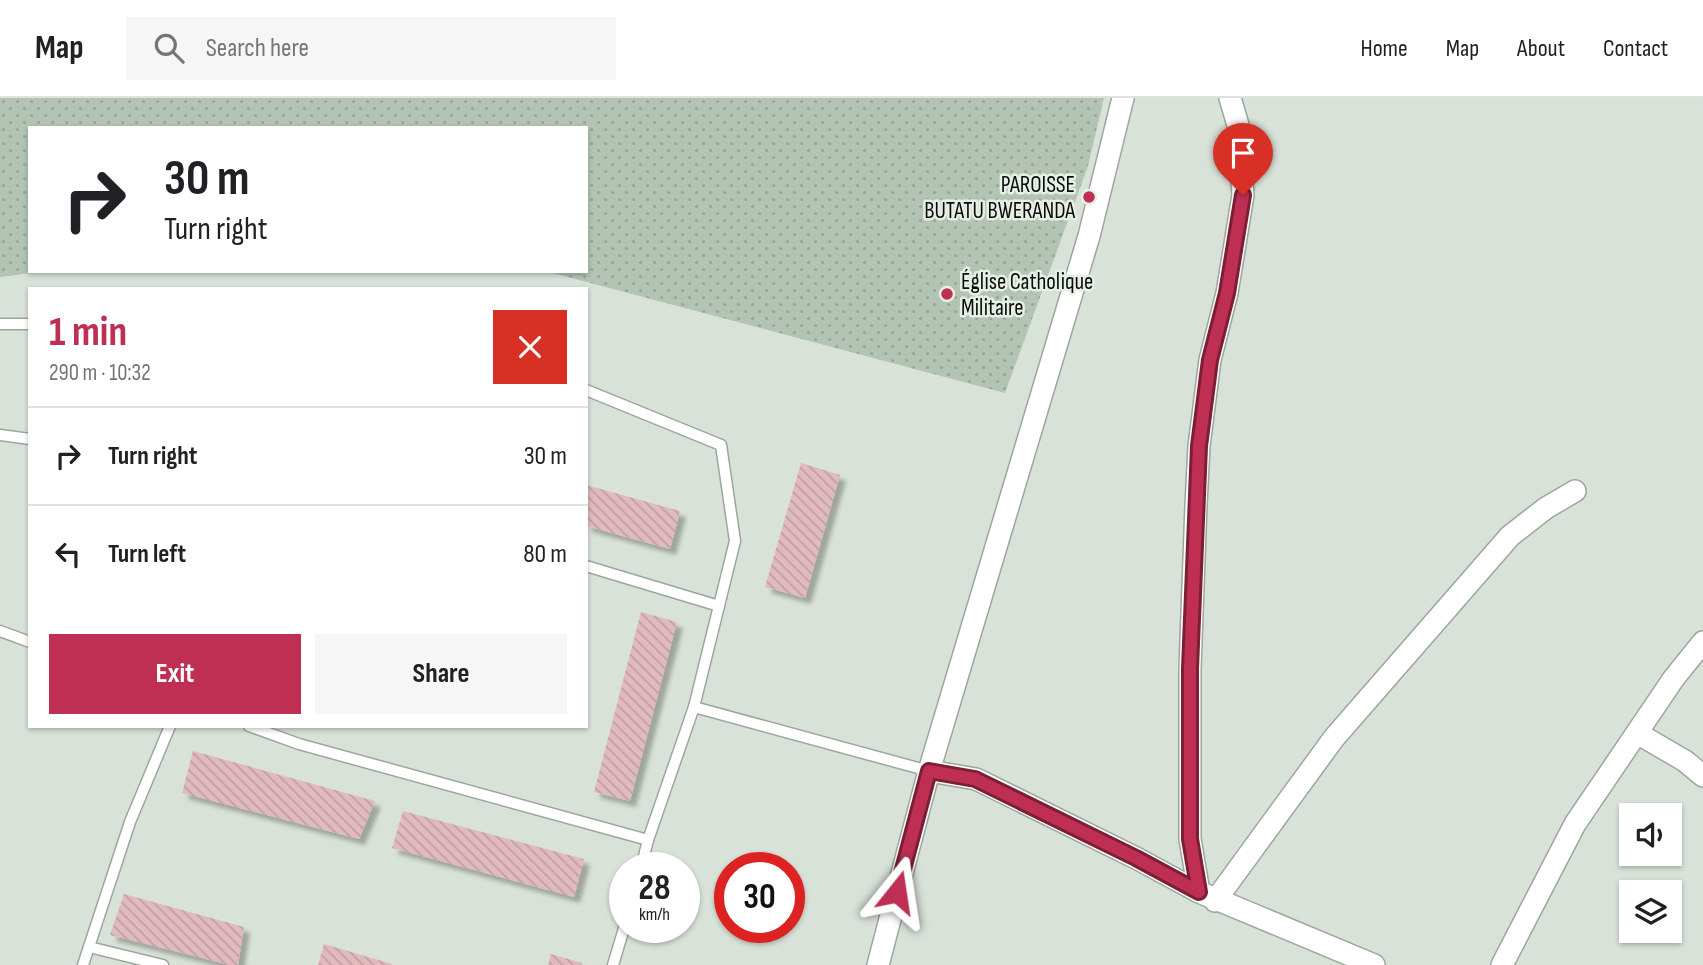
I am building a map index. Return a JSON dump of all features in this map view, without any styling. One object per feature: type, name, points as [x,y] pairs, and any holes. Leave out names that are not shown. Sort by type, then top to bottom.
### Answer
[{"type":"street","points":[[877,965],[929,771],[1089,236],[1123,98]]},
{"type":"street","points":[[1207,897],[1190,839],[1190,668],[1199,446],[1210,360],[1227,293],[1243,195],[1238,125],[1230,98]]},
{"type":"street","points":[[1207,897],[1334,738],[1510,536],[1546,508],[1575,491]]},
{"type":"street","points":[[1502,965],[1575,824],[1674,678],[1703,642]]},
{"type":"street","points":[[1637,733],[1685,761],[1703,776]]},
{"type":"street","points":[[929,771],[975,779],[1136,858],[1207,897],[1374,965]]},
{"type":"lane","points":[[0,324],[28,324]]},
{"type":"lane","points":[[588,391],[720,445],[735,541],[694,707],[645,852]]},
{"type":"lane","points":[[0,435],[28,439]]},
{"type":"lane","points":[[588,567],[719,606]]},
{"type":"lane","points":[[0,631],[28,641]]},
{"type":"lane","points":[[694,707],[929,771]]},
{"type":"lane","points":[[83,965],[130,822],[169,728]]},
{"type":"lane","points":[[255,728],[299,744],[648,840]]},
{"type":"lane","points":[[614,965],[620,943]]},
{"type":"lane","points":[[89,947],[163,965]]},
{"type":"green space","points":[[0,98],[1104,98],[1088,166],[1005,393],[553,273],[588,273],[588,126],[28,126],[28,273],[32,273],[0,277]]},
{"type":"building","points":[[801,463],[840,475],[805,598],[765,587]]},
{"type":"building","points":[[588,486],[680,511],[670,549],[588,527]]},
{"type":"building","points":[[641,612],[677,622],[630,801],[594,792]]},
{"type":"building","points":[[193,751],[375,801],[359,839],[182,793]]},
{"type":"building","points":[[403,811],[584,859],[574,897],[392,848]]},
{"type":"building","points":[[124,894],[244,927],[238,965],[110,935]]},
{"type":"building","points":[[324,944],[392,964],[392,965],[318,965]]},
{"type":"building","points":[[551,954],[582,963],[582,965],[548,965]]},
{"type":"place","name":"PAROISSE BUTATU BWERANDA","points":[[1089,197]]},
{"type":"place","name":"Église Catholique Militaire","points":[[947,294]]},
{"type":"route","points":[[897,892],[929,771],[975,779],[1199,892],[1190,839],[1190,668],[1199,446],[1210,360],[1227,293],[1243,195]]}]
